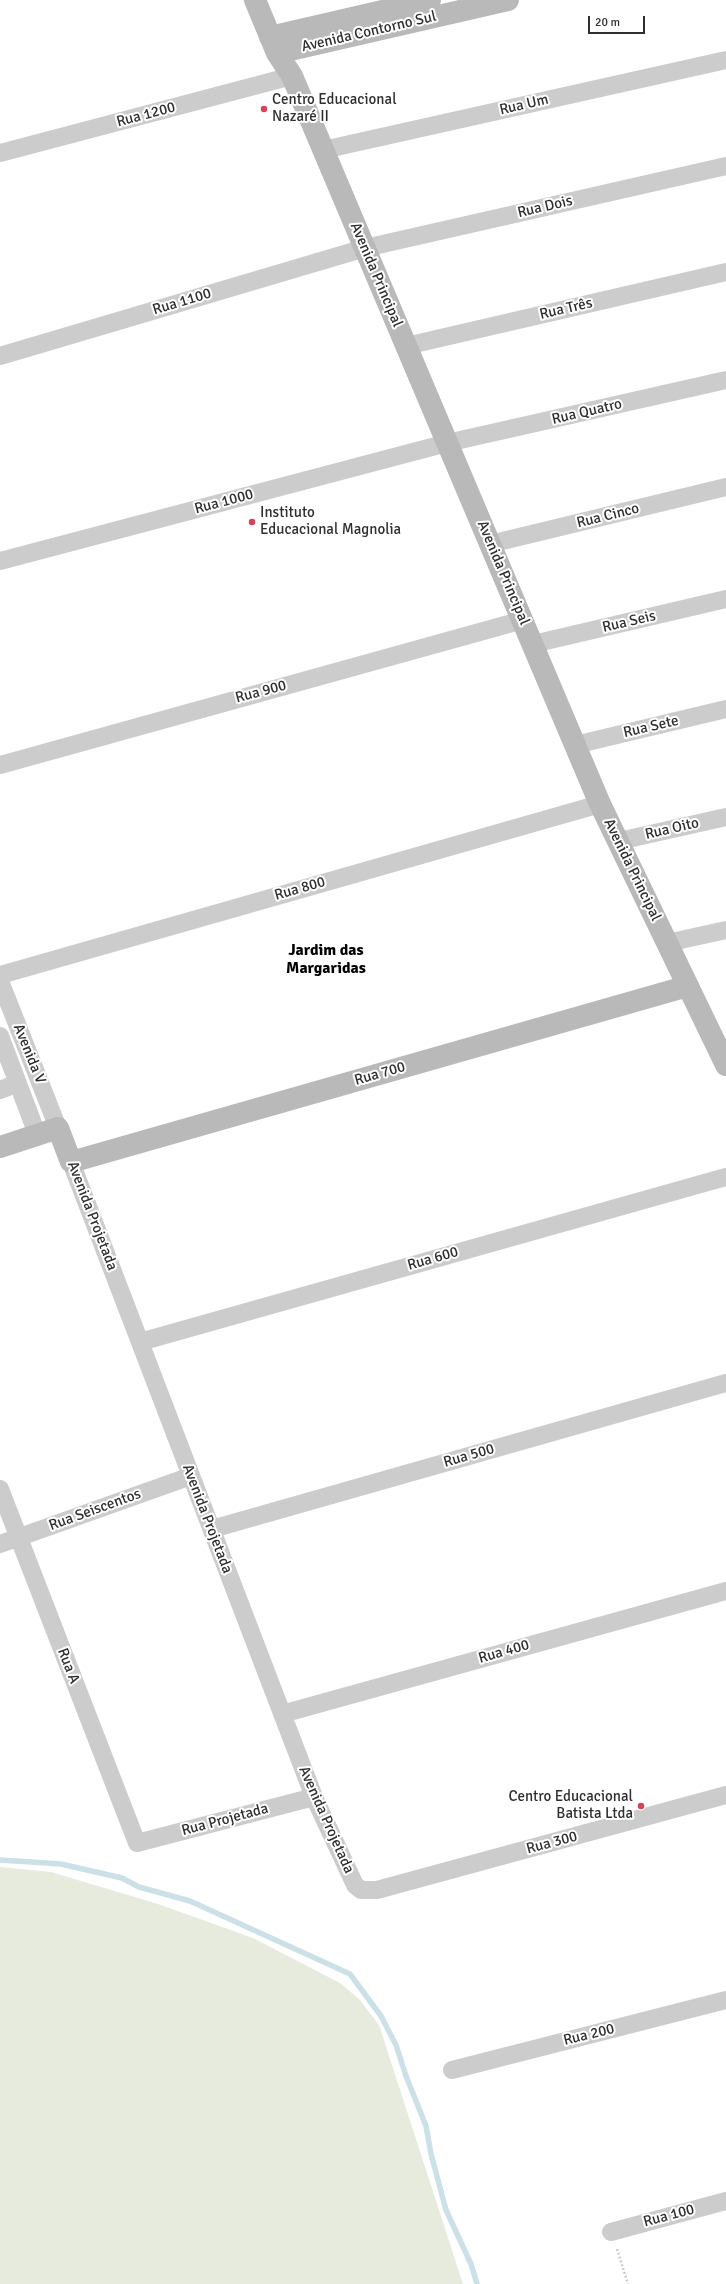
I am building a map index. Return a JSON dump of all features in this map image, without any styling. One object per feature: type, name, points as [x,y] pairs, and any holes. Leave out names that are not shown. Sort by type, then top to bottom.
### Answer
[{"type":"main road","points":[[255,0],[279,43]]},
{"type":"main road","points":[[267,0],[279,43]]},
{"type":"main road","name":"Avenida Contorno Sul","points":[[279,43],[407,2],[430,0]]},
{"type":"main road","name":"Avenida Contorno Sul","points":[[279,43],[508,0]]},
{"type":"main road","name":"Avenida Principal","points":[[279,43],[600,804],[688,986],[721,1042],[726,1065]]},
{"type":"main road","name":"Rua 700","points":[[71,1162],[688,986]]},
{"type":"main road","points":[[0,1147],[58,1128]]},
{"type":"main road","name":"Avenida Projetada","points":[[58,1128],[71,1162]]},
{"type":"street","name":"Rua Um","points":[[323,150],[726,60]]},
{"type":"street","name":"Rua 1200","points":[[0,153],[292,76]]},
{"type":"street","name":"Rua Dois","points":[[365,248],[726,166]]},
{"type":"street","name":"Rua 1100","points":[[0,356],[365,248]]},
{"type":"street","name":"Rua Três","points":[[406,346],[726,272]]},
{"type":"street","name":"Rua Quatro","points":[[447,443],[726,380]]},
{"type":"street","name":"Rua 1000","points":[[0,561],[447,443]]},
{"type":"street","name":"Rua Cinco","points":[[490,544],[726,488]]},
{"type":"street","name":"Rua Seis","points":[[533,644],[726,599]]},
{"type":"street","name":"Rua 900","points":[[0,765],[523,620]]},
{"type":"street","name":"Rua Sete","points":[[576,745],[726,709]]},
{"type":"street","name":"Rua 800","points":[[0,975],[600,804]]},
{"type":"street","name":"Rua Oito","points":[[619,842],[726,817]]},
{"type":"street","points":[[667,943],[726,930]]},
{"type":"street","name":"Avenida V","points":[[0,981],[58,1128]]},
{"type":"street","name":"Avenida V","points":[[0,1036],[37,1134]]},
{"type":"street","points":[[0,1090],[18,1083]]},
{"type":"street","name":"Avenida Projetada","points":[[71,1162],[314,1797],[356,1885],[361,1890],[377,1890]]},
{"type":"street","name":"Rua 600","points":[[140,1342],[726,1177]]},
{"type":"street","name":"Rua 500","points":[[212,1529],[726,1383]]},
{"type":"street","name":"Rua Seiscentos","points":[[0,1544],[191,1476]]},
{"type":"street","name":"Rua A","points":[[0,1489],[137,1843]]},
{"type":"street","name":"Rua 400","points":[[282,1714],[726,1591]]},
{"type":"street","name":"Rua 300","points":[[377,1890],[726,1795]]},
{"type":"street","name":"Rua Projetada","points":[[137,1843],[314,1797]]},
{"type":"street","name":"Rua 200","points":[[452,2070],[726,2000]]},
{"type":"street","name":"Rua 100","points":[[611,2232],[726,2201]]},
{"type":"path","points":[[611,2232],[628,2284]]},
{"type":"shaded area","points":[[0,1867],[51,1872],[158,1904],[253,1938],[340,1983],[359,1999],[379,2025],[463,2284],[0,2284]]},
{"type":"waterway","points":[[0,1860],[61,1864],[122,1878],[139,1887],[190,1901],[350,1974],[381,2016],[396,2045],[406,2076],[426,2126],[431,2154],[446,2210],[471,2264],[477,2284]]},
{"type":"place","name":"Centro Educacional Nazaré II","points":[[264,109]]},
{"type":"place","name":"Instituto Educacional Magnolia","points":[[252,522]]},
{"type":"place","name":"Centro Educacional Batista Ltda","points":[[641,1806]]},
{"type":"district","name":"Jardim das Margaridas","points":[[326,960]]}]
